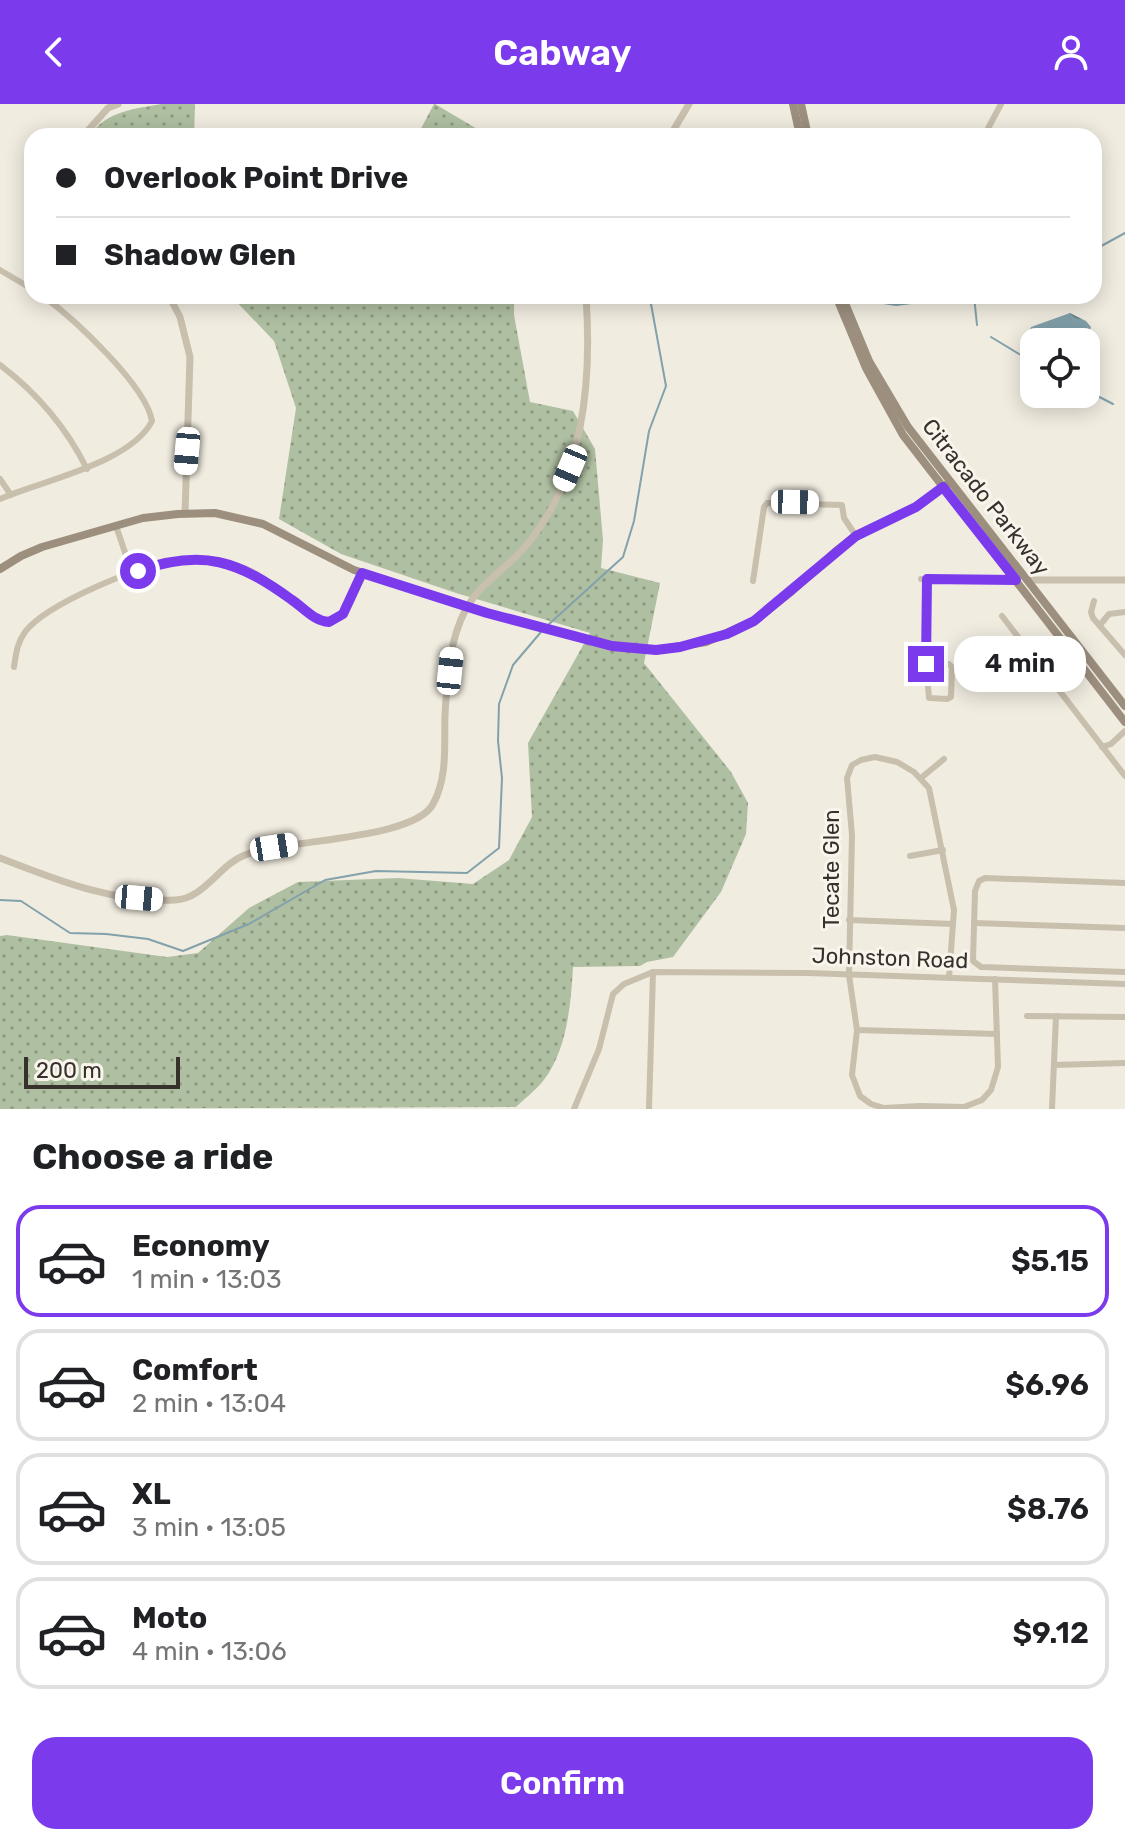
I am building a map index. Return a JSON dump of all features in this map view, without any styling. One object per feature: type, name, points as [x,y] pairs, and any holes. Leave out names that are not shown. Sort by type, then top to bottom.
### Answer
[{"type":"main road","points":[[793,104],[798,128]]},
{"type":"main road","points":[[801,104],[806,128]]},
{"type":"main road","name":"Citracado Parkway","points":[[842,304],[890,415],[1040,596],[1125,706]]},
{"type":"main road","points":[[0,569],[42,547],[150,517],[215,513],[254,521],[281,531],[327,558],[362,573],[487,613],[567,635],[632,649],[656,650],[706,642],[754,621],[856,536],[916,507],[947,485]]},
{"type":"main road","name":"Citracado Parkway","points":[[947,485],[1125,722]]},
{"type":"main road","points":[[1016,580],[1022,581],[1034,595],[1040,596]]},
{"type":"street","points":[[90,128],[108,108],[118,104]]},
{"type":"street","points":[[675,128],[689,104]]},
{"type":"street","points":[[988,128],[1001,104]]},
{"type":"street","points":[[0,270],[24,284]]},
{"type":"street","points":[[0,499],[87,469],[123,448],[149,427],[152,418],[105,351],[81,326],[53,304]]},
{"type":"street","points":[[173,304],[184,327],[190,357],[185,513]]},
{"type":"street","points":[[0,858],[93,893],[182,899],[200,890],[226,865],[245,855],[274,847],[401,826],[420,818],[432,807],[446,752],[445,715],[453,643],[468,607],[487,580],[524,549],[551,507],[570,468],[587,387],[587,304]]},
{"type":"street","points":[[0,365],[31,390],[50,411],[87,469]]},
{"type":"street","points":[[0,479],[11,495]]},
{"type":"street","points":[[753,581],[767,503],[842,505],[844,518],[856,536]]},
{"type":"street","points":[[116,526],[132,573]]},
{"type":"street","points":[[14,667],[19,642],[35,621],[132,573],[178,560],[228,564],[250,572],[316,619],[329,622],[343,614],[362,573]]},
{"type":"street","points":[[926,664],[949,664],[952,667],[951,697],[929,698],[926,664],[924,579],[1016,580]]},
{"type":"street","points":[[1027,580],[1125,580]]},
{"type":"street","points":[[1094,601],[1092,616],[1125,655]]},
{"type":"street","points":[[1100,625],[1109,614],[1125,612]]},
{"type":"street","points":[[1002,616],[1125,776]]},
{"type":"street","points":[[990,655],[1032,655]]},
{"type":"street","points":[[1102,747],[1111,744],[1125,731]]},
{"type":"street","name":"Tecate Glen","points":[[921,778],[905,766],[887,759],[867,757],[852,765],[847,778],[852,835],[849,975],[857,1030],[853,1084],[860,1096],[884,1108],[964,1107],[982,1100],[991,1090],[998,1067],[997,1034]]},
{"type":"street","points":[[944,759],[921,778],[933,798],[952,900],[949,978]]},
{"type":"street","points":[[910,856],[943,850]]},
{"type":"street","points":[[1125,883],[985,878],[976,886],[974,923],[1125,928]]},
{"type":"street","points":[[849,920],[953,924]]},
{"type":"street","name":"Johnston Road","points":[[974,923],[973,961],[981,967],[1125,972]]},
{"type":"street","points":[[574,1109],[599,1049],[613,994],[624,984],[653,972],[649,1109]]},
{"type":"street","name":"Johnston Road","points":[[653,972],[1125,984]]},
{"type":"street","points":[[857,1030],[997,1034],[995,979]]},
{"type":"street","points":[[1027,1016],[1125,1017]]},
{"type":"street","points":[[1052,1109],[1056,1016]]},
{"type":"street","points":[[1054,1065],[1125,1063]]},
{"type":"green space","points":[[161,104],[195,104],[194,128],[96,128],[112,116]]},
{"type":"green space","points":[[435,104],[476,128],[421,128]]},
{"type":"green space","points":[[239,304],[514,304],[530,402],[573,411],[595,449],[603,540],[601,568],[660,583],[644,663],[731,772],[748,803],[746,834],[721,892],[673,957],[640,966],[573,967],[569,1011],[558,1056],[543,1081],[516,1107],[0,1109],[0,936],[167,957],[198,953],[249,908],[298,882],[398,878],[473,884],[509,860],[532,817],[528,743],[590,633],[341,554],[279,519],[296,408],[274,341]]},
{"type":"water","points":[[1070,313],[1091,327],[1031,328]]},
{"type":"waterway","points":[[1102,246],[1125,233]]},
{"type":"waterway","points":[[548,625],[623,557],[634,521],[649,431],[666,386],[651,304]]},
{"type":"waterway","points":[[890,304],[904,304]]},
{"type":"waterway","points":[[975,304],[977,325]]},
{"type":"waterway","points":[[991,337],[1020,355]]},
{"type":"waterway","points":[[1100,397],[1113,404]]},
{"type":"waterway","points":[[0,900],[21,901],[70,933],[148,939],[183,951],[249,924],[325,880],[376,871],[467,873],[499,848],[502,778],[498,741],[499,704],[513,665],[541,632]]},
{"type":"route","points":[[138,571],[178,560],[198,560],[244,568],[324,622],[340,618],[362,573],[567,635],[612,646],[656,650],[706,642],[754,621],[856,536],[916,507],[943,487],[1016,580],[927,579],[926,664]]}]
